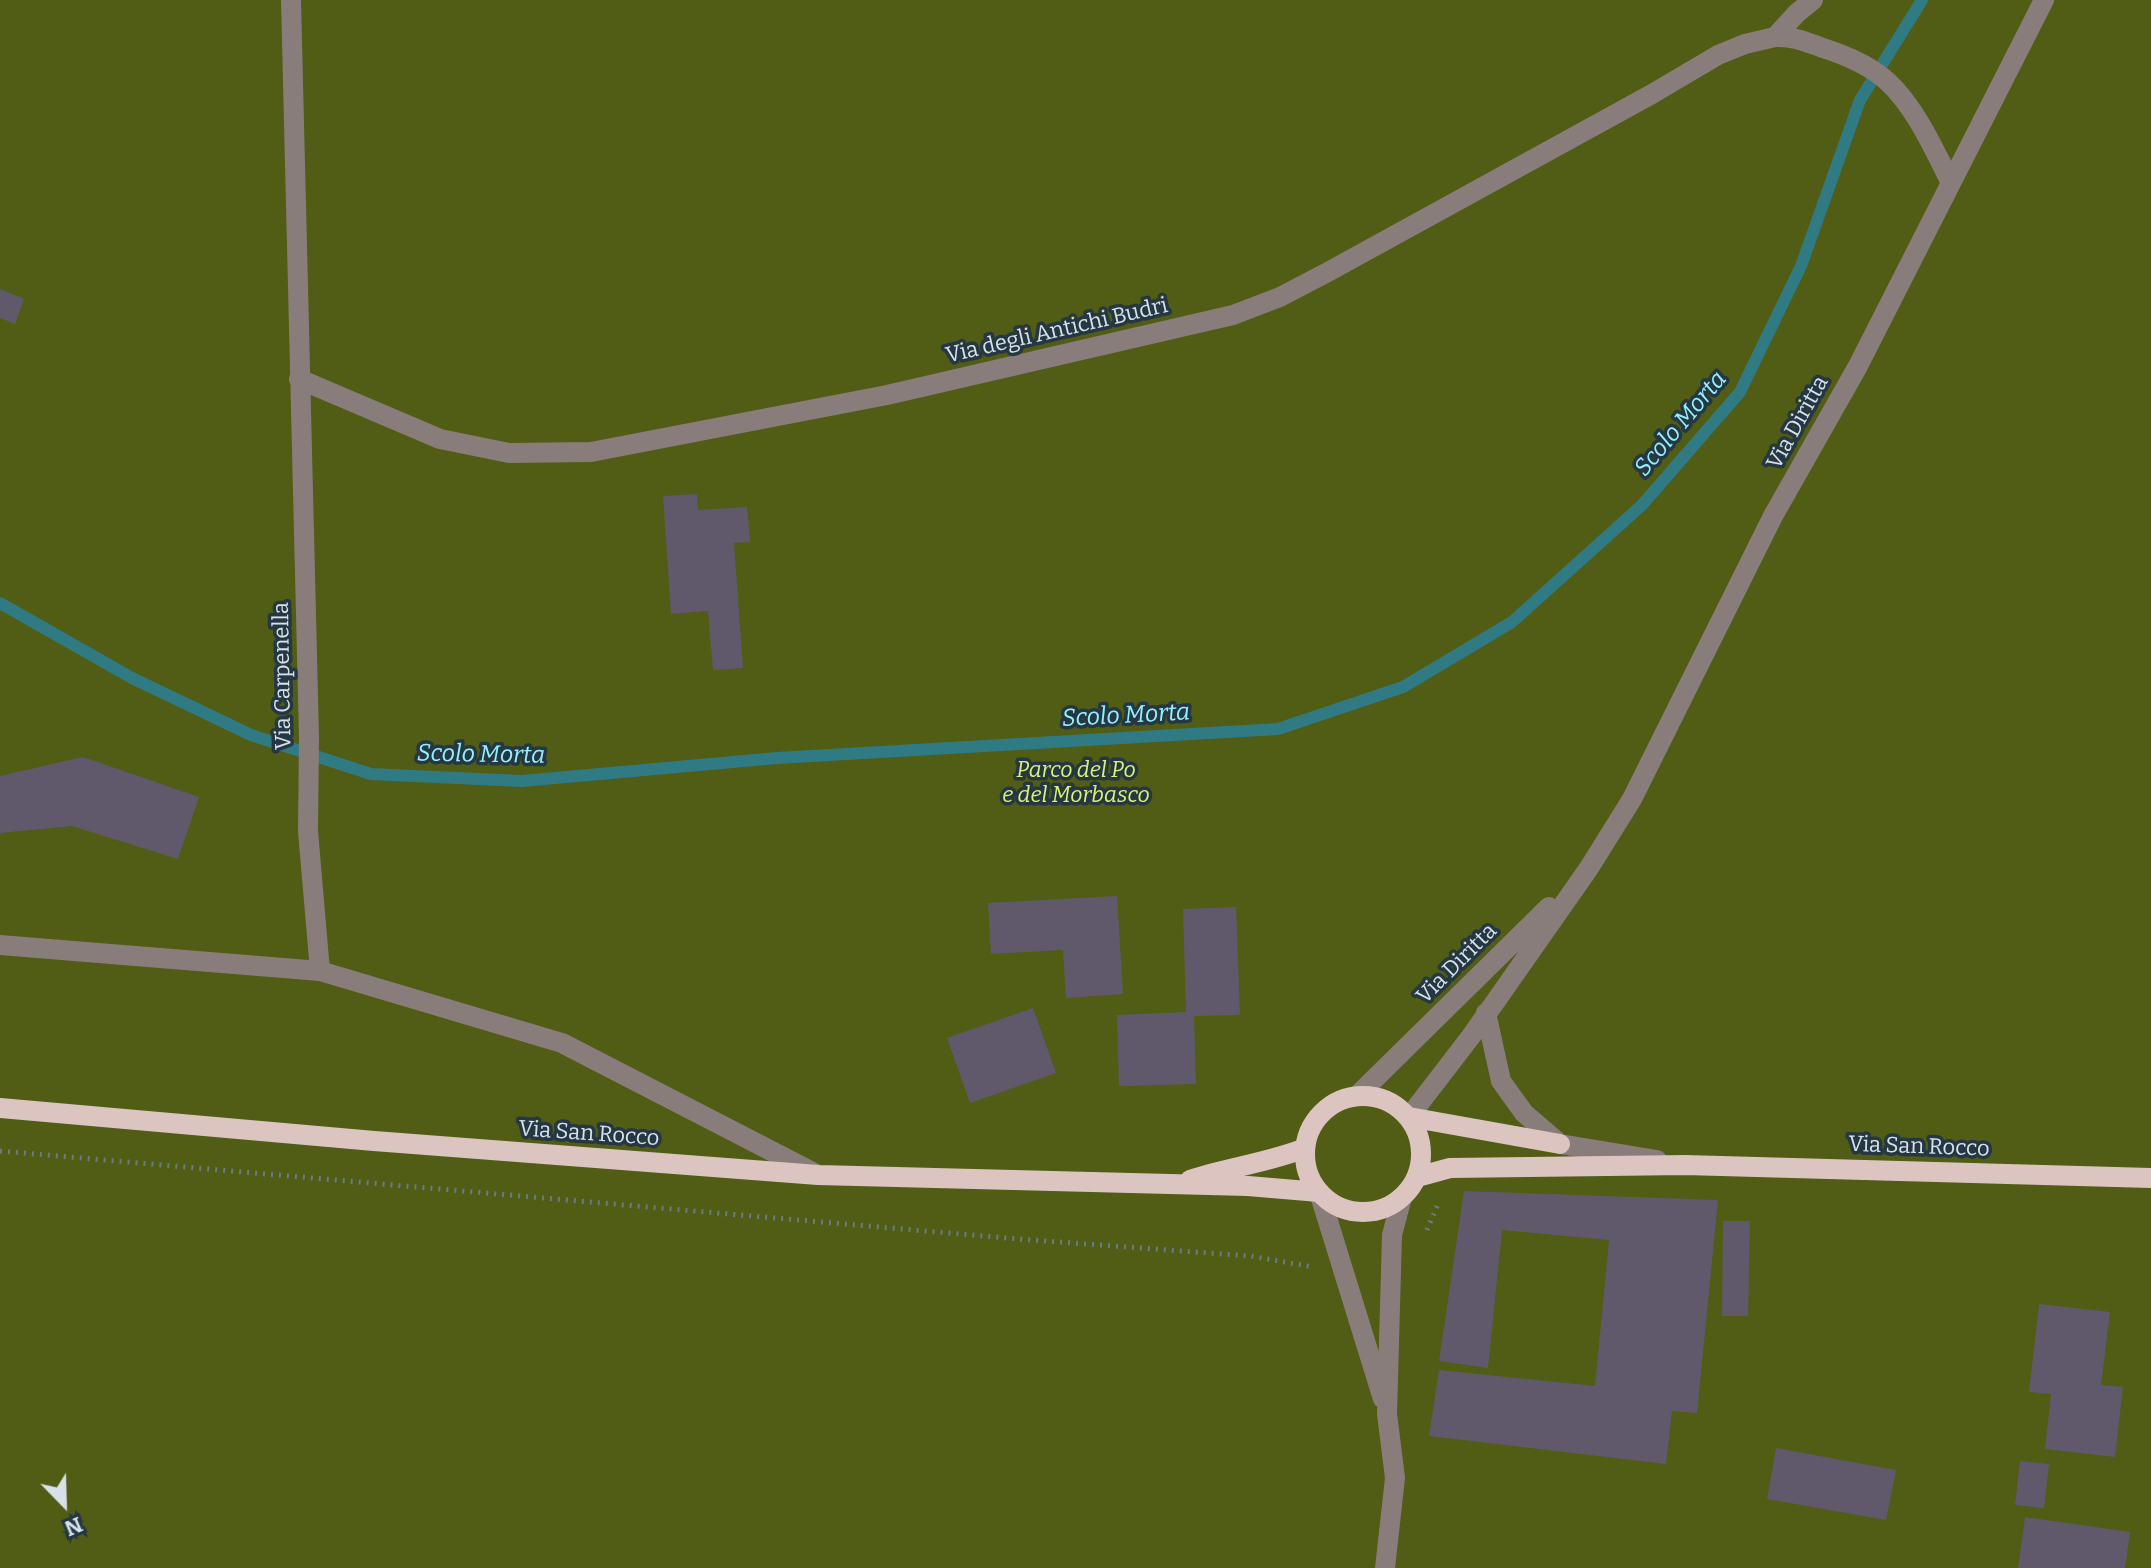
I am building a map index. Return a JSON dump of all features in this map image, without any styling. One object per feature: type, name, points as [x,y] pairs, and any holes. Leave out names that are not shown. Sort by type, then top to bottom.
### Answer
[{"type":"main road","points":[[1358,1095],[1377,1097],[1395,1105],[1409,1117],[1417,1130],[1421,1162],[1417,1177],[1402,1197],[1386,1207],[1350,1211],[1333,1204],[1319,1192],[1305,1164],[1305,1148],[1311,1128],[1322,1112],[1339,1101],[1358,1095]]},
{"type":"main road","name":"Via San Rocco","points":[[0,1108],[818,1175],[1248,1186],[1319,1192]]},
{"type":"main road","name":"Via San Rocco","points":[[1409,1117],[1560,1144]]},
{"type":"main road","name":"Via San Rocco","points":[[1175,1185],[1222,1169],[1277,1159],[1305,1148]]},
{"type":"main road","name":"Via San Rocco","points":[[1417,1177],[1450,1168],[1685,1165],[2151,1178]]},
{"type":"street","name":"Via Carpenella","points":[[291,0],[309,737],[308,831],[320,971]]},
{"type":"street","points":[[1775,37],[1813,0]]},
{"type":"street","name":"Via Diritta","points":[[1409,1117],[1589,868],[1632,799],[1773,516],[1858,366],[2044,0]]},
{"type":"street","name":"Via degli Antichi Budri","points":[[299,379],[440,439],[509,453],[591,452],[887,395],[1233,315],[1280,297],[1326,273],[1718,55],[1775,37],[1790,36],[1862,65],[1888,82],[1926,132],[1950,181]]},
{"type":"street","name":"Via Diritta","points":[[1358,1095],[1589,868]]},
{"type":"street","points":[[0,945],[320,971],[562,1043],[818,1175]]},
{"type":"street","points":[[1486,1013],[1501,1081],[1524,1113],[1560,1144]]},
{"type":"street","name":"Via San Rocco","points":[[1560,1144],[1685,1165]]},
{"type":"street","points":[[1319,1192],[1387,1414]]},
{"type":"street","points":[[1385,1568],[1395,1478],[1387,1414],[1392,1235],[1402,1197]]},
{"type":"green space","name":"Parco del Po e del Morbasco","points":[[0,0],[2151,0],[2151,1568],[0,1568]]},
{"type":"building","points":[[0,289],[24,299],[15,324],[0,318]]},
{"type":"building","points":[[697,494],[698,510],[747,507],[750,542],[734,543],[743,668],[713,670],[708,611],[671,614],[663,496]]},
{"type":"building","points":[[83,757],[199,797],[178,859],[72,826],[0,833],[0,776]]},
{"type":"building","points":[[1117,896],[1123,994],[1066,998],[1063,950],[991,954],[988,903]]},
{"type":"building","points":[[1236,907],[1240,1015],[1194,1016],[1196,1084],[1119,1086],[1117,1015],[1186,1012],[1183,909]]},
{"type":"building","points":[[1033,1008],[1056,1073],[970,1103],[947,1038]]},
{"type":"building","points":[[1464,1191],[1718,1200],[1697,1413],[1672,1411],[1666,1464],[1429,1436],[1439,1370],[1595,1386],[1609,1240],[1502,1230],[1488,1368],[1439,1361]]},
{"type":"building","points":[[1723,1221],[1750,1221],[1748,1316],[1722,1316]]},
{"type":"building","points":[[2039,1304],[2110,1312],[2101,1385],[2123,1387],[2115,1457],[2045,1449],[2051,1394],[2029,1392]]},
{"type":"building","points":[[1776,1448],[1896,1470],[1886,1520],[1767,1499]]},
{"type":"building","points":[[2020,1461],[2049,1464],[2044,1508],[2015,1505]]},
{"type":"building","points":[[2025,1517],[2130,1532],[2125,1568],[2018,1568]]},
{"type":"waterway","name":"Scolo Morta","points":[[0,603],[132,678],[251,735],[371,774],[522,781],[777,758],[1278,729],[1403,687],[1512,622],[1642,505],[1740,392],[1801,266],[1860,100],[1922,0]]}]
